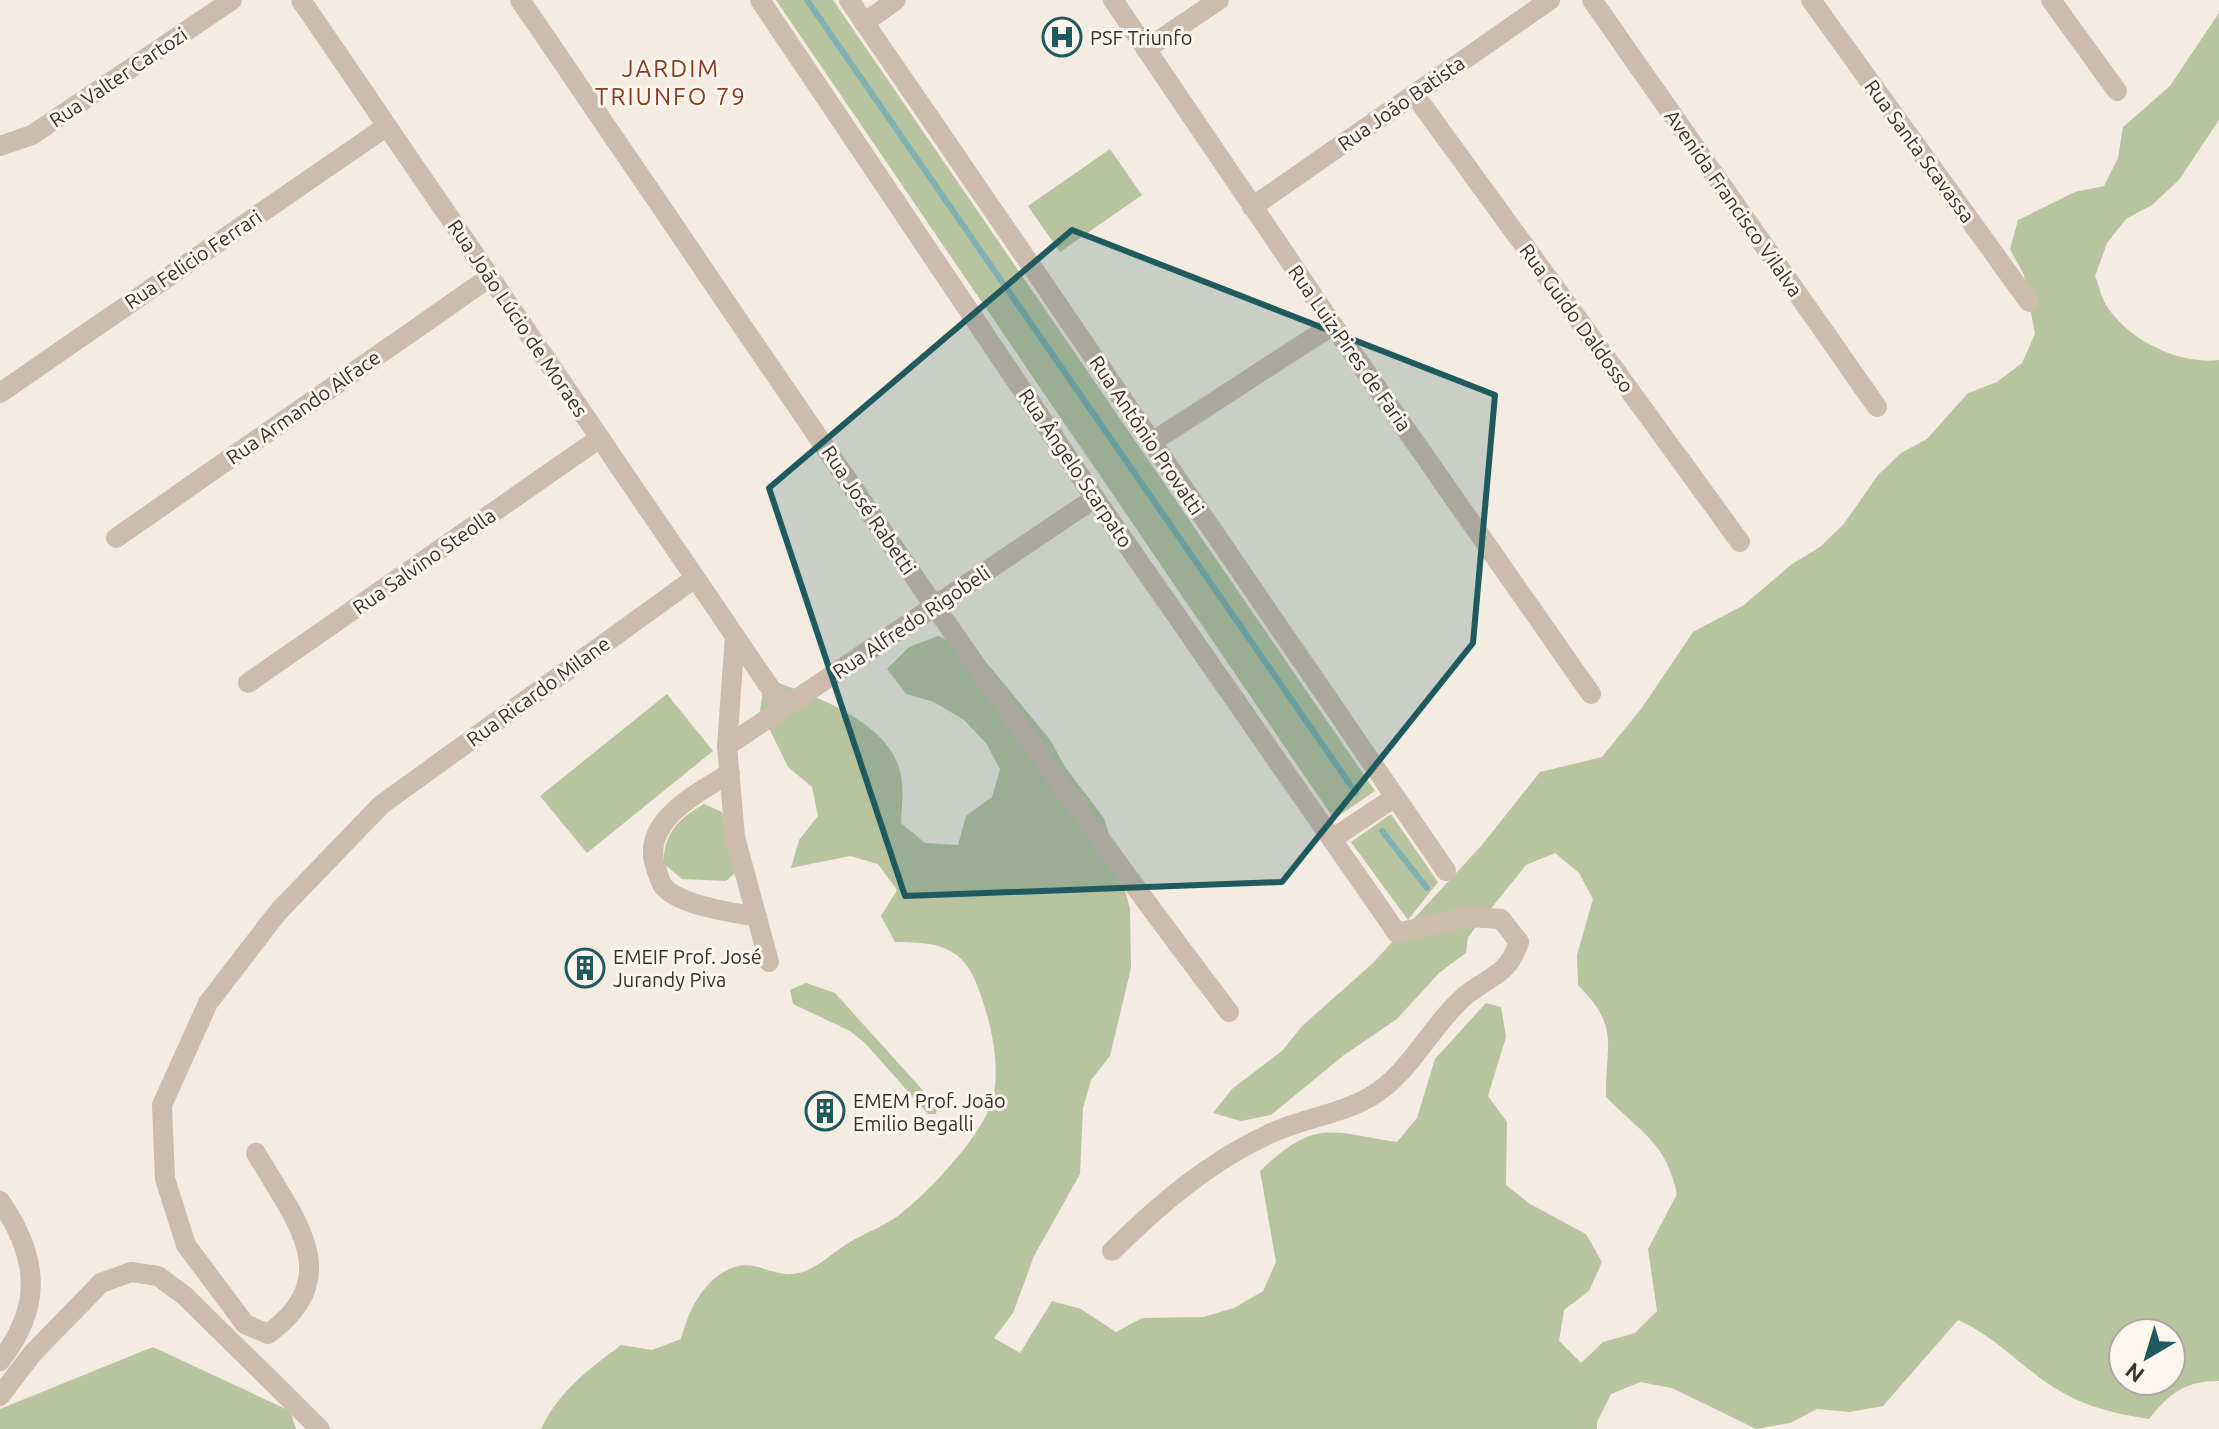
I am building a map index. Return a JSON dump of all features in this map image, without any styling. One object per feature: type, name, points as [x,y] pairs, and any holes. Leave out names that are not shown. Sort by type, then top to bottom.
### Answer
[{"type":"street","name":"Rua Valter Cartozi","points":[[1,144],[32,135],[232,0]]},
{"type":"street","name":"Rua João Lúcio de Moraes","points":[[301,0],[784,708]]},
{"type":"street","name":"Rua José Rabetti","points":[[520,0],[935,605],[1140,895],[1229,1012]]},
{"type":"street","name":"Rua Ângelo Scarpato","points":[[760,0],[1095,498],[1397,933],[1469,917],[1501,919],[1519,942],[1513,960],[1496,978],[1465,996],[1414,1057],[1370,1097],[1268,1134],[1219,1161],[1161,1203],[1112,1251]]},
{"type":"street","name":"Rua Antônio Provatti","points":[[849,0],[1446,871]]},
{"type":"street","points":[[864,23],[896,0]]},
{"type":"street","name":"Rua Luiz Pires de Faria","points":[[1113,0],[1333,325],[1591,694]]},
{"type":"street","points":[[1146,49],[1219,0]]},
{"type":"street","name":"Rua João Batista","points":[[1252,207],[1550,0]]},
{"type":"street","name":"Avenida Francisco Vilalva","points":[[1592,0],[1877,407]]},
{"type":"street","name":"Rua Santa Scavassa","points":[[1811,0],[2029,302]]},
{"type":"street","points":[[2051,0],[2117,91]]},
{"type":"street","name":"Rua Guido Daldosso","points":[[1414,94],[1740,542]]},
{"type":"street","name":"Rua Felicio Ferrari","points":[[0,393],[387,126]]},
{"type":"street","name":"Rua Armando Alface","points":[[116,538],[490,277]]},
{"type":"street","points":[[1152,442],[1333,325]]},
{"type":"street","name":"Rua Salvino Steolla","points":[[248,683],[600,438]]},
{"type":"street","name":"Rua Alfredo Rigobeli","points":[[727,746],[1095,498]]},
{"type":"street","name":"Rua Ricardo Milane","points":[[256,1153],[309,1247],[309,1281],[291,1318],[268,1334],[245,1324],[186,1245],[165,1179],[162,1105],[208,1003],[278,912],[381,805],[695,578]]},
{"type":"street","points":[[735,636],[727,746],[735,837],[769,962]]},
{"type":"street","points":[[730,773],[668,816],[656,835],[652,858],[663,885],[678,895],[708,907],[757,917]]},
{"type":"street","points":[[1332,839],[1395,797]]},
{"type":"street","points":[[0,1201],[28,1255],[33,1292],[21,1335],[0,1361]]},
{"type":"street","points":[[0,1396],[32,1354],[101,1283],[131,1272],[158,1276],[185,1296],[320,1429]]},
{"type":"highlighted area","points":[[1072,230],[1495,395],[1473,643],[1282,882],[905,896],[769,488]]},
{"type":"green space","points":[[776,0],[833,0],[1375,791],[1334,819]]},
{"type":"green space","points":[[2219,13],[2219,120],[2179,180],[2152,205],[2126,219],[2107,243],[2095,276],[2106,305],[2127,329],[2141,339],[2171,354],[2204,361],[2219,360],[2219,1381],[2187,1386],[2187,1317],[2107,1317],[2107,1397],[2170,1397],[2149,1419],[2081,1402],[2060,1391],[1986,1336],[1958,1320],[1883,1406],[1850,1412],[1817,1409],[1790,1423],[1756,1429],[1672,1388],[1640,1382],[1611,1394],[1597,1422],[1597,1429],[541,1429],[566,1392],[621,1345],[652,1350],[681,1339],[698,1298],[722,1273],[748,1265],[785,1274],[800,1273],[898,1216],[955,1160],[990,1108],[996,1065],[992,1036],[985,1007],[969,968],[952,952],[942,948],[895,942],[881,916],[897,890],[878,864],[850,856],[791,868],[799,840],[818,816],[812,787],[788,767],[760,710],[765,679],[820,699],[859,720],[888,747],[900,769],[901,823],[925,843],[958,845],[966,816],[992,797],[1000,769],[986,743],[964,720],[934,702],[906,694],[887,669],[909,647],[938,636],[967,649],[991,668],[1051,741],[1065,767],[1104,818],[1130,908],[1131,968],[1110,1056],[1091,1080],[1083,1108],[1080,1174],[1034,1256],[1013,1313],[994,1338],[1020,1353],[1052,1301],[1081,1309],[1116,1332],[1142,1318],[1203,1317],[1234,1308],[1263,1291],[1276,1262],[1260,1171],[1295,1143],[1324,1133],[1397,1142],[1417,1118],[1435,1059],[1486,1003],[1501,1007],[1506,1037],[1488,1096],[1507,1122],[1506,1185],[1530,1204],[1586,1234],[1602,1262],[1589,1291],[1564,1310],[1559,1341],[1581,1363],[1603,1342],[1635,1333],[1657,1311],[1648,1249],[1677,1194],[1659,1150],[1606,1097],[1608,1037],[1605,1025],[1592,1000],[1578,985],[1577,955],[1593,899],[1579,873],[1555,853],[1526,865],[1468,937],[1466,953],[1439,973],[1397,1019],[1344,1055],[1271,1115],[1241,1121],[1213,1113],[1232,1089],[1283,1050],[1302,1026],[1372,964],[1482,845],[1540,772],[1602,757],[1641,709],[1693,632],[1744,605],[1792,564],[1820,547],[1843,525],[1878,475],[1901,453],[1927,439],[1968,393],[1997,382],[2022,363],[2035,334],[2024,275],[2010,249],[2018,220],[2075,192],[2104,186],[2118,158],[2123,127],[2170,86]]},
{"type":"green space","points":[[1110,149],[1142,195],[1060,252],[1028,206]]},
{"type":"green space","points":[[667,694],[713,751],[587,853],[540,796]]},
{"type":"green space","points":[[704,804],[722,812],[735,873],[726,881],[682,879],[664,864],[666,844],[674,828]]},
{"type":"green space","points":[[1391,814],[1438,882],[1408,920],[1351,842]]},
{"type":"green space","points":[[806,983],[835,993],[937,1106],[936,1114],[928,1114],[865,1043],[850,1031],[793,1004],[790,990]]},
{"type":"green space","points":[[153,1347],[290,1411],[296,1429],[0,1429],[0,1409]]},
{"type":"waterway","points":[[807,0],[1356,793]]},
{"type":"waterway","points":[[1382,831],[1427,888]]},
{"type":"place","name":"PSF Triunfo","points":[[1062,37]]},
{"type":"place","name":"EMEIF Prof. José Jurandy Piva","points":[[585,968]]},
{"type":"place","name":"EMEM Prof. João Emilio Begalli","points":[[825,1111]]},
{"type":"district","name":"JARDIM TRIUNFO 79","points":[[671,82]]}]
